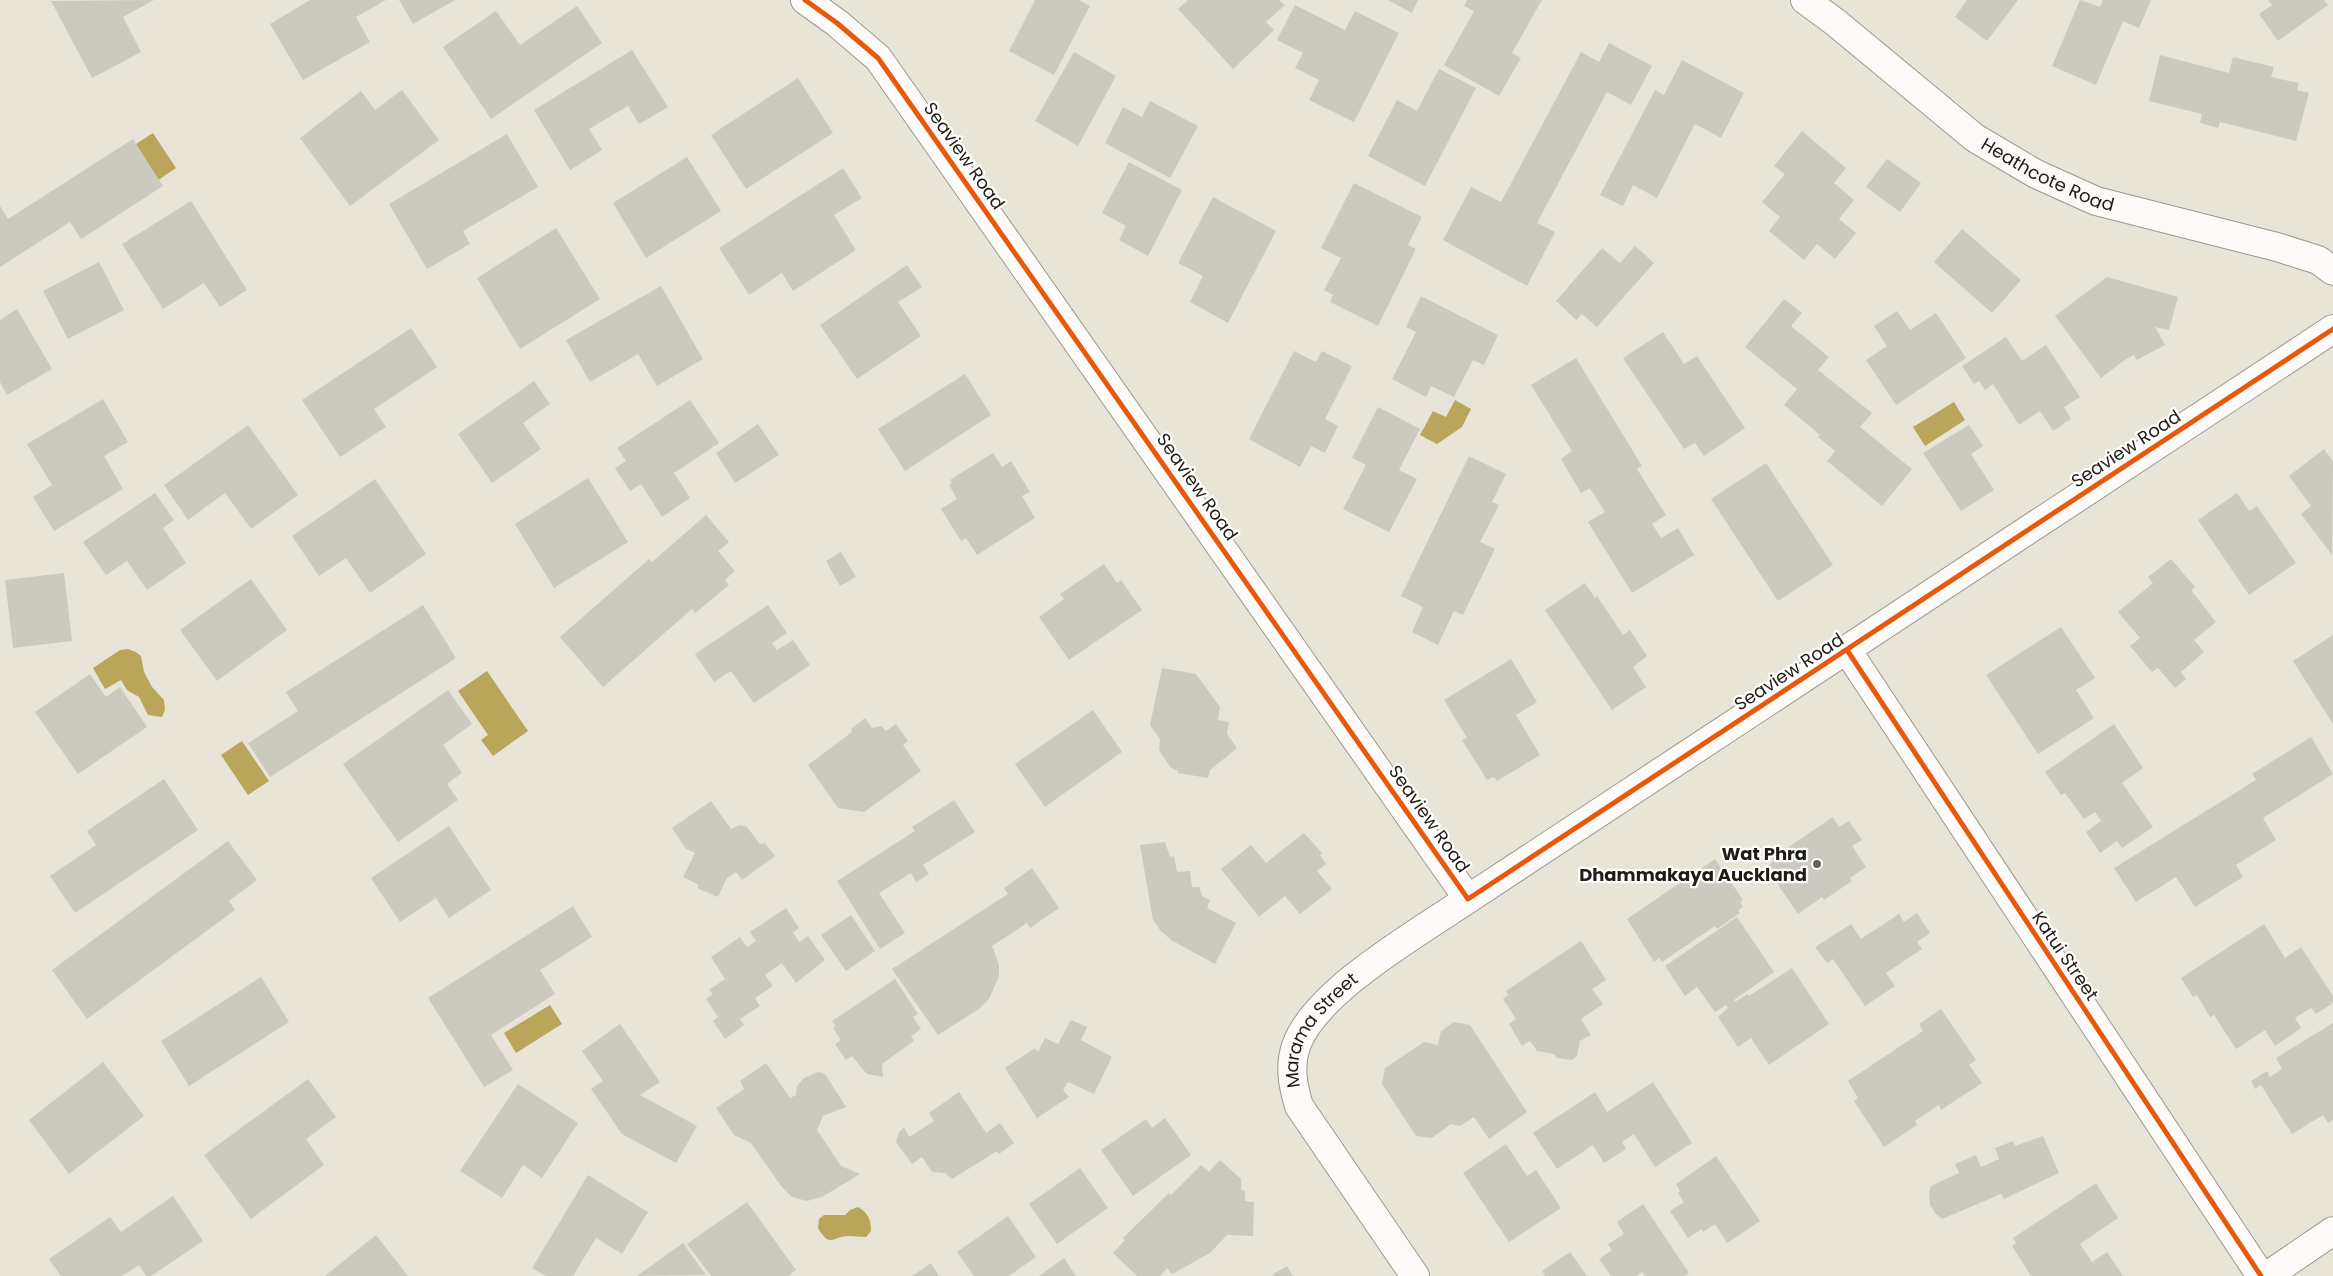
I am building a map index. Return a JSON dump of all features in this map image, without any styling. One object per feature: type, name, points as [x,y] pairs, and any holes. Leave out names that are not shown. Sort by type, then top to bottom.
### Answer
[{"type":"street","name":"Seaview Road","points":[[805,0],[837,23],[878,58],[1468,899],[2333,329]]},
{"type":"street","name":"Heathcote Road","points":[[1805,0],[1835,22],[1975,138],[2036,174],[2096,201],[2277,247],[2318,260],[2333,271]]},
{"type":"street","name":"Katui Street","points":[[1847,650],[2261,1276]]},
{"type":"street","name":"Marama Street","points":[[1415,1276],[1299,1106],[1293,1086],[1292,1068],[1296,1047],[1304,1028],[1332,996],[1353,978],[1468,899]]},
{"type":"street","points":[[2267,1276],[2333,1231]]},
{"type":"shaded area","points":[[153,133],[176,168],[154,183],[130,148]]},
{"type":"shaded area","points":[[1455,400],[1471,409],[1462,427],[1437,444],[1420,435],[1433,411],[1446,417]]},
{"type":"shaded area","points":[[1954,402],[1965,420],[1925,446],[1913,427]]},
{"type":"shaded area","points":[[128,649],[141,656],[144,672],[152,687],[164,700],[165,710],[162,717],[148,715],[139,697],[127,690],[121,680],[105,689],[93,668],[120,650]]},
{"type":"shaded area","points":[[487,671],[528,731],[493,756],[481,740],[488,735],[458,691]]},
{"type":"shaded area","points":[[242,741],[269,781],[248,795],[221,755]]},
{"type":"shaded area","points":[[550,1005],[562,1024],[516,1053],[504,1033]]},
{"type":"shaded area","points":[[858,1207],[867,1214],[870,1220],[871,1231],[866,1237],[849,1236],[829,1240],[818,1228],[819,1219],[824,1215],[845,1215],[850,1210]]},
{"type":"building","points":[[154,0],[123,17],[141,52],[92,78],[51,1]]},
{"type":"building","points":[[310,0],[386,0],[356,17],[370,42],[303,80],[270,24]]},
{"type":"building","points":[[399,0],[455,0],[413,24]]},
{"type":"building","points":[[1035,0],[1079,0],[1090,6],[1054,75],[1009,51]]},
{"type":"building","points":[[1188,0],[1279,0],[1285,5],[1266,22],[1274,30],[1233,69],[1178,9]]},
{"type":"building","points":[[1388,0],[1418,0],[1412,13]]},
{"type":"building","points":[[1467,0],[1542,0],[1512,53],[1521,58],[1499,96],[1444,65],[1474,11],[1464,6]]},
{"type":"building","points":[[1967,0],[2018,0],[1987,41],[1955,17]]},
{"type":"building","points":[[2080,0],[2100,7],[2103,0],[2151,0],[2139,28],[2123,21],[2096,85],[2052,66]]},
{"type":"building","points":[[2268,0],[2324,0],[2328,5],[2278,41],[2259,14],[2272,5]]},
{"type":"building","points":[[1295,5],[1345,30],[1355,11],[1399,33],[1354,122],[1309,100],[1319,80],[1295,68],[1303,53],[1277,40]]},
{"type":"building","points":[[577,6],[602,43],[491,119],[443,47],[496,11],[520,45]]},
{"type":"building","points":[[1609,43],[1652,66],[1631,105],[1607,92],[1537,223],[1555,232],[1527,286],[1443,240],[1471,187],[1501,202],[1581,52],[1599,62]]},
{"type":"building","points":[[632,50],[668,107],[639,124],[628,106],[589,129],[602,150],[570,170],[534,110]]},
{"type":"building","points":[[1074,52],[1116,76],[1078,146],[1035,121]]},
{"type":"building","points":[[2160,55],[2229,73],[2233,57],[2274,67],[2271,77],[2299,83],[2297,90],[2309,93],[2296,141],[2220,122],[2218,128],[2200,123],[2202,114],[2149,101]]},
{"type":"building","points":[[1682,60],[1744,93],[1721,138],[1695,124],[1657,198],[1633,185],[1623,206],[1600,195],[1655,90],[1664,95]]},
{"type":"building","points":[[1439,69],[1476,88],[1425,186],[1368,156],[1397,100],[1417,111]]},
{"type":"building","points":[[798,78],[833,133],[746,189],[711,135]]},
{"type":"building","points":[[402,90],[439,140],[350,206],[300,138],[361,91],[375,110]]},
{"type":"building","points":[[1150,101],[1198,126],[1170,178],[1105,143],[1123,107],[1142,117]]},
{"type":"building","points":[[1802,131],[1846,168],[1834,183],[1854,200],[1839,219],[1856,233],[1835,259],[1817,244],[1804,260],[1769,231],[1780,217],[1762,202],[1785,174],[1774,166]]},
{"type":"building","points":[[507,134],[538,187],[463,231],[470,244],[427,269],[389,204]]},
{"type":"building","points":[[133,139],[163,186],[81,239],[70,222],[0,267],[0,206],[8,219]]},
{"type":"building","points":[[687,157],[721,211],[646,258],[613,203]]},
{"type":"building","points":[[1887,159],[1921,183],[1900,212],[1866,187]]},
{"type":"building","points":[[1129,162],[1182,190],[1148,256],[1119,240],[1126,226],[1102,213]]},
{"type":"building","points":[[843,168],[862,198],[834,215],[856,250],[793,291],[782,273],[749,295],[719,248]]},
{"type":"building","points":[[1354,183],[1422,217],[1408,245],[1416,249],[1378,326],[1330,302],[1333,295],[1324,290],[1341,258],[1321,248]]},
{"type":"building","points":[[1213,197],[1276,231],[1228,323],[1190,302],[1203,276],[1178,263]]},
{"type":"building","points":[[191,201],[247,290],[220,307],[204,283],[163,309],[122,244]]},
{"type":"building","points":[[556,228],[600,299],[520,349],[477,278]]},
{"type":"building","points":[[1962,229],[2021,280],[1992,313],[1934,262]]},
{"type":"building","points":[[1635,246],[1654,263],[1597,327],[1582,314],[1576,320],[1556,301],[1602,248],[1620,263]]},
{"type":"building","points":[[99,262],[124,310],[68,339],[43,291]]},
{"type":"building","points":[[907,265],[922,287],[898,302],[921,336],[857,379],[820,325]]},
{"type":"building","points":[[2107,277],[2178,297],[2169,330],[2155,327],[2165,345],[2137,360],[2134,355],[2126,359],[2101,378],[2055,316]]},
{"type":"building","points":[[661,286],[703,359],[657,386],[638,354],[590,382],[566,340]]},
{"type":"building","points":[[1421,296],[1498,335],[1484,365],[1473,360],[1454,397],[1431,386],[1426,397],[1392,379],[1416,332],[1406,327]]},
{"type":"building","points":[[1784,299],[1802,313],[1791,326],[1829,357],[1818,370],[1872,413],[1860,427],[1912,469],[1882,506],[1827,461],[1835,451],[1818,437],[1820,435],[1784,405],[1797,389],[1745,347]]},
{"type":"building","points":[[17,309],[52,369],[7,395],[0,382],[0,320]]},
{"type":"building","points":[[1897,311],[1910,330],[1936,313],[1966,358],[1896,405],[1866,360],[1887,346],[1874,326]]},
{"type":"building","points":[[411,328],[437,367],[374,409],[386,427],[340,457],[302,400]]},
{"type":"building","points":[[1663,332],[1684,364],[1697,356],[1745,428],[1704,456],[1695,443],[1684,449],[1623,358]]},
{"type":"building","points":[[2006,337],[2022,361],[2046,345],[2080,397],[2064,407],[2071,419],[2053,431],[2040,411],[2019,425],[1993,384],[1985,390],[1979,381],[1974,384],[1962,366]]},
{"type":"building","points":[[1294,351],[1316,362],[1322,351],[1352,366],[1325,419],[1338,426],[1325,453],[1311,446],[1300,467],[1249,439]]},
{"type":"building","points":[[1576,358],[1642,466],[1637,469],[1666,515],[1652,524],[1661,538],[1678,528],[1694,555],[1632,593],[1588,522],[1605,512],[1590,488],[1581,493],[1561,459],[1572,451],[1531,385]]},
{"type":"building","points":[[965,374],[991,415],[905,471],[878,429]]},
{"type":"building","points":[[534,381],[550,404],[523,423],[541,449],[492,483],[458,434]]},
{"type":"building","points":[[103,399],[128,442],[104,456],[123,489],[54,531],[33,497],[52,485],[27,444]]},
{"type":"building","points":[[690,400],[719,443],[674,473],[690,498],[662,517],[641,484],[630,491],[615,468],[626,461],[617,448]]},
{"type":"building","points":[[1378,407],[1420,429],[1399,470],[1417,479],[1389,532],[1343,509],[1366,465],[1352,458]]},
{"type":"building","points":[[758,424],[779,455],[735,483],[716,453]]},
{"type":"building","points":[[248,425],[298,495],[251,529],[225,493],[188,520],[164,485]]},
{"type":"building","points":[[1969,425],[1983,446],[1971,454],[1994,490],[1961,511],[1923,453]]},
{"type":"building","points":[[2324,449],[2333,461],[2332,555],[2301,514],[2311,506],[2289,476]]},
{"type":"building","points":[[993,453],[1002,467],[1011,461],[1030,492],[1022,496],[1035,518],[977,555],[966,538],[961,541],[941,509],[957,499],[949,485],[952,483],[950,480]]},
{"type":"building","points":[[1469,456],[1506,474],[1492,502],[1499,505],[1480,542],[1495,549],[1463,615],[1454,611],[1438,645],[1412,632],[1423,607],[1401,596]]},
{"type":"building","points":[[1766,463],[1833,565],[1778,601],[1711,499]]},
{"type":"building","points":[[588,478],[628,542],[554,588],[515,524]]},
{"type":"building","points":[[375,479],[426,554],[370,593],[346,558],[319,576],[292,536]]},
{"type":"building","points":[[155,493],[174,520],[163,528],[186,563],[147,590],[127,561],[106,575],[83,542]]},
{"type":"building","points":[[2237,493],[2249,511],[2257,506],[2296,563],[2249,595],[2198,520]]},
{"type":"building","points":[[706,515],[729,542],[718,551],[735,571],[725,580],[729,585],[695,613],[692,609],[603,687],[560,637],[649,559],[652,562]]},
{"type":"building","points":[[841,552],[856,577],[840,586],[826,561]]},
{"type":"building","points":[[2171,559],[2195,587],[2191,590],[2216,622],[2194,640],[2204,652],[2181,672],[2186,679],[2175,688],[2158,668],[2152,672],[2130,646],[2140,638],[2118,612],[2153,583],[2148,577]]},
{"type":"building","points":[[1104,564],[1117,583],[1121,580],[1142,610],[1069,660],[1039,617],[1064,599],[1060,594]]},
{"type":"building","points":[[64,573],[72,641],[13,648],[5,580]]},
{"type":"building","points":[[251,579],[287,630],[217,681],[180,630]]},
{"type":"building","points":[[1585,583],[1595,598],[1597,596],[1623,635],[1630,630],[1647,656],[1633,667],[1646,687],[1612,710],[1545,610]]},
{"type":"building","points":[[423,605],[456,658],[270,777],[248,743],[298,711],[286,692]]},
{"type":"building","points":[[768,605],[787,633],[772,643],[777,650],[793,640],[810,665],[754,703],[731,671],[714,682],[695,654]]},
{"type":"building","points":[[2061,627],[2095,678],[2076,690],[2094,718],[2038,754],[1986,675]]},
{"type":"building","points":[[2333,635],[2333,724],[2293,661]]},
{"type":"building","points":[[1511,659],[1537,702],[1516,715],[1540,755],[1497,781],[1494,777],[1487,780],[1462,740],[1467,738],[1444,700]]},
{"type":"building","points":[[1162,668],[1196,674],[1220,707],[1218,720],[1229,722],[1227,734],[1237,748],[1210,770],[1208,778],[1178,773],[1178,771],[1171,768],[1159,750],[1160,739],[1150,725]]},
{"type":"building","points":[[90,674],[106,697],[120,687],[147,727],[78,774],[35,712]]},
{"type":"building","points":[[448,690],[472,724],[443,745],[462,773],[447,784],[458,800],[398,842],[343,764]]},
{"type":"building","points":[[1093,710],[1122,752],[1045,807],[1015,764]]},
{"type":"building","points":[[865,718],[872,728],[881,726],[886,731],[896,724],[908,741],[903,745],[921,771],[864,812],[838,808],[808,765],[852,732],[851,729]]},
{"type":"building","points":[[2114,724],[2143,768],[2122,783],[2153,827],[2122,848],[2117,841],[2100,853],[2086,832],[2101,821],[2095,812],[2084,819],[2065,793],[2061,795],[2045,772]]},
{"type":"building","points":[[2311,737],[2333,774],[2263,818],[2276,840],[2236,865],[2243,877],[2195,907],[2176,877],[2136,902],[2114,868],[2256,780],[2252,774]]},
{"type":"building","points":[[164,779],[198,830],[75,913],[50,876],[96,845],[87,831]]},
{"type":"building","points":[[954,800],[975,832],[923,865],[929,874],[916,882],[911,873],[879,893],[905,933],[880,949],[837,881],[915,831],[912,827]]},
{"type":"building","points":[[711,801],[731,829],[740,825],[747,827],[760,844],[765,843],[775,856],[742,880],[736,872],[727,878],[718,897],[697,888],[699,885],[683,877],[695,853],[686,849],[672,828]]},
{"type":"building","name":"Wat Phra Dhammakaya Auckland","points":[[1833,817],[1839,827],[1849,821],[1862,840],[1852,846],[1866,867],[1850,878],[1852,881],[1824,900],[1822,897],[1798,914],[1766,867],[1774,861],[1772,858]]},
{"type":"building","points":[[449,826],[491,890],[449,918],[436,898],[400,922],[371,878]]},
{"type":"building","points":[[1304,833],[1322,853],[1320,855],[1326,864],[1317,871],[1332,889],[1300,914],[1285,896],[1259,917],[1221,869],[1251,845],[1266,863]]},
{"type":"building","points":[[228,841],[257,880],[229,901],[235,910],[87,1019],[52,970]]},
{"type":"building","points":[[1165,842],[1170,857],[1174,856],[1177,872],[1190,871],[1192,887],[1199,887],[1202,896],[1210,900],[1207,908],[1236,923],[1215,964],[1171,940],[1153,920],[1140,845]]},
{"type":"building","points":[[1715,859],[1743,900],[1740,902],[1743,907],[1738,910],[1740,913],[1717,929],[1715,926],[1662,962],[1659,958],[1654,962],[1627,919]]},
{"type":"building","points":[[1032,868],[1059,908],[1030,928],[1027,923],[992,946],[999,965],[999,976],[989,999],[979,1009],[938,1035],[892,969],[1008,894],[1004,888]]},
{"type":"building","points":[[573,906],[592,937],[540,970],[555,994],[491,1035],[513,1070],[484,1087],[428,998]]},
{"type":"building","points":[[786,908],[799,928],[793,932],[799,942],[808,936],[825,960],[796,983],[782,963],[765,975],[773,986],[755,998],[760,1006],[740,1019],[744,1025],[725,1039],[713,1021],[718,1017],[706,999],[713,994],[709,990],[725,979],[711,957],[740,937],[747,947],[756,941],[750,932]]},
{"type":"building","points":[[1917,913],[1930,933],[1917,942],[1922,949],[1886,973],[1895,986],[1865,1006],[1833,959],[1827,963],[1815,947],[1851,924],[1861,939],[1899,914],[1904,922]]},
{"type":"building","points":[[851,915],[875,951],[846,971],[821,935]]},
{"type":"building","points":[[1737,917],[1774,972],[1734,1000],[1735,1002],[1748,994],[1749,996],[1792,968],[1829,1024],[1769,1065],[1751,1038],[1738,1047],[1718,1017],[1728,1008],[1726,1005],[1715,1012],[1697,987],[1685,996],[1665,966]]},
{"type":"building","points":[[2264,924],[2285,958],[2301,947],[2333,996],[2333,1003],[2316,1014],[2311,1008],[2295,1018],[2301,1028],[2275,1046],[2265,1030],[2236,1049],[2214,1015],[2210,1017],[2197,995],[2193,997],[2181,978]]},
{"type":"building","points":[[1581,941],[1606,980],[1592,989],[1603,1004],[1581,1019],[1591,1035],[1580,1041],[1577,1056],[1572,1060],[1557,1058],[1554,1054],[1537,1051],[1530,1041],[1522,1046],[1509,1024],[1516,1019],[1503,999],[1508,995],[1506,991]]},
{"type":"building","points":[[261,977],[289,1022],[189,1086],[161,1041]]},
{"type":"building","points":[[895,979],[918,1014],[913,1017],[921,1029],[911,1036],[914,1041],[882,1064],[883,1077],[867,1074],[852,1056],[846,1060],[835,1044],[841,1040],[833,1028],[836,1026],[832,1021]]},
{"type":"building","points":[[1941,1009],[1976,1060],[1969,1065],[1982,1083],[1941,1110],[1939,1105],[1915,1121],[1917,1125],[1884,1147],[1854,1101],[1858,1098],[1848,1081],[1923,1031],[1919,1024]]},
{"type":"building","points":[[1071,1020],[1087,1027],[1081,1040],[1112,1057],[1094,1094],[1068,1082],[1063,1090],[1069,1097],[1037,1118],[1005,1068],[1035,1048],[1038,1052],[1045,1038],[1058,1044]]},
{"type":"building","points":[[1454,1022],[1470,1025],[1527,1112],[1489,1139],[1474,1117],[1460,1126],[1451,1124],[1432,1138],[1416,1136],[1382,1084],[1385,1068],[1424,1042],[1438,1045],[1441,1031]]},
{"type":"building","points":[[2333,1023],[2333,1120],[2328,1123],[2323,1115],[2292,1134],[2261,1085],[2255,1089],[2251,1081],[2267,1071],[2270,1077],[2282,1069],[2276,1058]]},
{"type":"building","points":[[620,1024],[660,1082],[640,1095],[697,1126],[676,1163],[622,1134],[591,1089],[603,1081],[582,1051]]},
{"type":"building","points":[[103,1062],[144,1116],[69,1174],[29,1120]]},
{"type":"building","points":[[766,1063],[790,1098],[796,1095],[797,1086],[804,1078],[818,1072],[825,1074],[846,1107],[823,1116],[817,1130],[841,1166],[860,1174],[822,1197],[807,1201],[792,1197],[781,1186],[751,1143],[734,1135],[716,1108],[744,1089],[740,1081]]},
{"type":"building","points":[[308,1079],[336,1117],[306,1139],[324,1165],[251,1219],[204,1155]]},
{"type":"building","points":[[1653,1082],[1692,1143],[1655,1167],[1634,1134],[1622,1142],[1626,1149],[1604,1163],[1593,1145],[1557,1169],[1533,1133],[1595,1092],[1607,1112]]},
{"type":"building","points":[[518,1084],[578,1123],[542,1178],[523,1165],[502,1198],[460,1171]]},
{"type":"building","points":[[959,1092],[986,1133],[1000,1123],[1014,1143],[999,1154],[997,1151],[952,1179],[945,1173],[932,1172],[922,1157],[912,1164],[896,1142],[899,1132],[904,1127],[909,1137],[934,1121],[929,1113]]},
{"type":"building","points":[[1165,1118],[1191,1155],[1133,1196],[1101,1150],[1146,1119],[1152,1128]]},
{"type":"building","points":[[2043,1136],[2059,1173],[2004,1199],[2001,1194],[1942,1219],[1936,1214],[1930,1205],[1929,1193],[1931,1186],[1959,1173],[1955,1164],[1976,1155],[1981,1167],[1999,1159],[1995,1148],[2013,1141],[2015,1146]]},
{"type":"building","points":[[1506,1144],[1527,1176],[1536,1170],[1561,1208],[1509,1242],[1463,1173]]},
{"type":"building","points":[[1716,1156],[1760,1221],[1727,1243],[1715,1224],[1703,1232],[1702,1229],[1688,1238],[1670,1211],[1684,1202],[1678,1193],[1680,1191],[1676,1184]]},
{"type":"building","points":[[1220,1160],[1241,1179],[1241,1190],[1245,1191],[1245,1201],[1254,1202],[1253,1236],[1227,1235],[1210,1253],[1172,1274],[1167,1268],[1160,1276],[1137,1276],[1113,1253],[1125,1240],[1123,1238],[1201,1165],[1209,1172]]},
{"type":"building","points":[[1080,1168],[1108,1208],[1057,1244],[1029,1204]]},
{"type":"building","points":[[588,1175],[648,1212],[622,1254],[596,1238],[573,1276],[546,1276],[532,1268]]},
{"type":"building","points":[[2096,1183],[2118,1218],[2080,1244],[2092,1262],[2107,1252],[2123,1276],[2031,1276],[2012,1246],[2016,1243],[2013,1238]]},
{"type":"building","points":[[173,1196],[203,1241],[151,1276],[146,1276],[139,1265],[122,1276],[61,1276],[49,1259],[110,1217],[121,1232]]},
{"type":"building","points":[[747,1202],[796,1270],[788,1276],[711,1276],[687,1244]]},
{"type":"building","points":[[1643,1204],[1689,1273],[1684,1276],[1645,1276],[1642,1272],[1636,1276],[1611,1276],[1599,1259],[1612,1250],[1608,1244],[1624,1234],[1617,1222]]},
{"type":"building","points":[[1008,1216],[1036,1257],[1009,1276],[974,1276],[957,1252]]},
{"type":"building","points":[[376,1235],[408,1276],[325,1276]]},
{"type":"building","points":[[683,1243],[706,1275],[637,1276]]},
{"type":"building","points":[[1570,1252],[1587,1276],[1545,1276],[1542,1271]]},
{"type":"building","points":[[1064,1258],[1076,1276],[1039,1276]]},
{"type":"building","points":[[931,1263],[939,1276],[912,1276]]},
{"type":"building","points":[[1287,1266],[1293,1276],[1274,1276],[1273,1274]]},
{"type":"cycle path","points":[[805,0],[837,23],[878,58],[1468,899],[2333,329]]},
{"type":"cycle path","points":[[1847,650],[2261,1276]]},
{"type":"place","name":"Wat Phra Dhammakaya Auckland","points":[[1817,864]]}]
